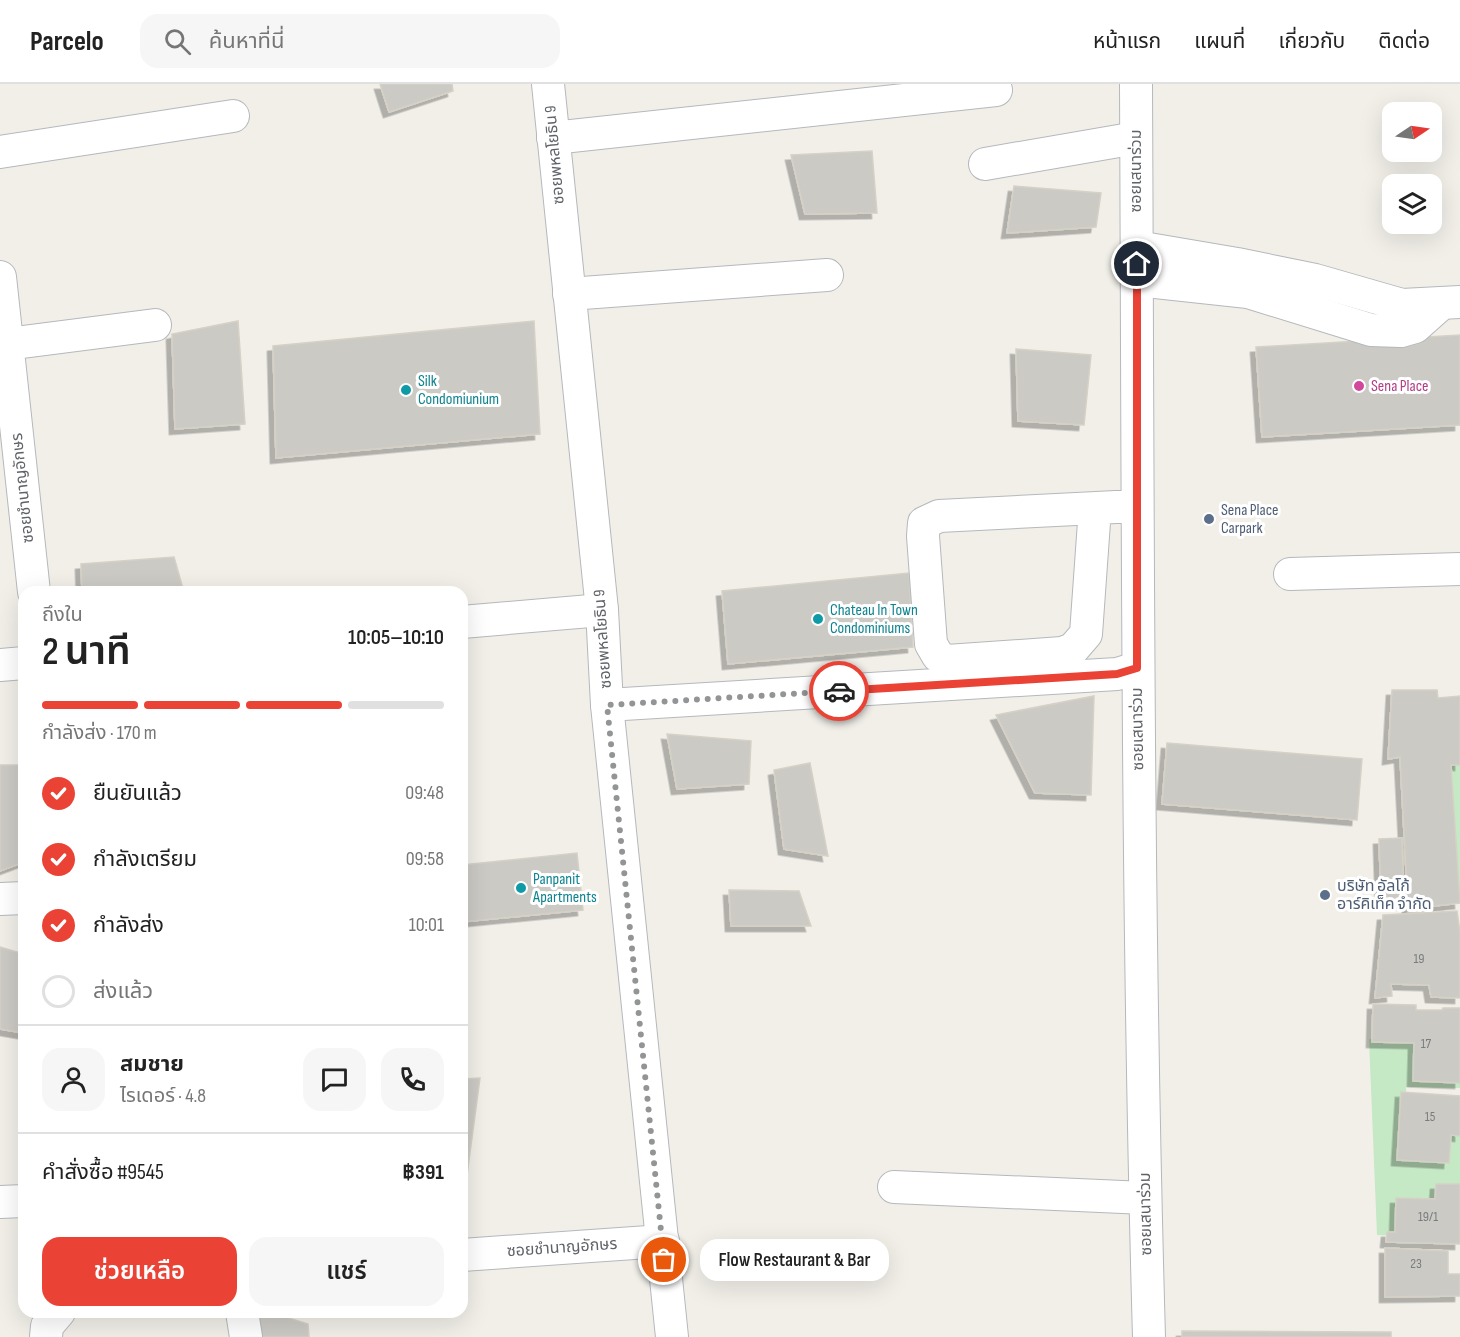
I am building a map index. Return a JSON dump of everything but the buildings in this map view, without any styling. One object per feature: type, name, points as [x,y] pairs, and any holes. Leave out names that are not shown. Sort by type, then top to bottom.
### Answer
[{"type":"street","name":"ซอยพหลโยธิน 9","points":[[548,84],[602,610],[607,705],[672,1337]]},
{"type":"street","name":"ซอยเสนาร่วม","points":[[1136,84],[1137,668],[1149,1337]]},
{"type":"street","points":[[553,138],[821,97],[996,90]]},
{"type":"street","points":[[0,152],[233,116]]},
{"type":"street","points":[[985,164],[1136,138]]},
{"type":"street","points":[[1137,247],[1315,280],[1402,305],[1451,302]]},
{"type":"street","points":[[568,294],[827,275]]},
{"type":"street","name":"ซอยชำนาญอักษร","points":[[0,277],[33,586]]},
{"type":"street","points":[[1137,280],[1248,292],[1371,330],[1401,331],[1415,327],[1451,302]]},
{"type":"street","points":[[7,344],[155,325]]},
{"type":"street","points":[[1095,508],[1086,634],[1073,649],[1062,653],[948,661],[938,656],[931,644],[924,523],[939,516],[1095,508],[1137,507]]},
{"type":"street","points":[[1290,574],[1460,569]]},
{"type":"street","points":[[468,621],[602,610]]},
{"type":"street","points":[[0,665],[18,664]]},
{"type":"street","points":[[607,705],[1117,674],[1137,668]]},
{"type":"street","points":[[0,899],[18,898]]},
{"type":"street","points":[[894,1187],[1145,1198]]},
{"type":"street","points":[[0,1202],[18,1201]]},
{"type":"street","name":"ซอยชำนาญอักษร","points":[[468,1255],[663,1241]]},
{"type":"street","points":[[46,1337],[47,1326],[54,1318]]},
{"type":"street","points":[[243,1318],[246,1337]]},
{"type":"green space","points":[[1451,765],[1460,765],[1460,903]]},
{"type":"green space","points":[[1369,1039],[1460,1044],[1460,1088],[1406,1087],[1408,1134],[1460,1135],[1460,1238],[1377,1235]]},
{"type":"way so far","points":[[664,1260],[607,705],[839,691]]},
{"type":"place","name":"Sena Place","points":[[1359,386]]},
{"type":"place","name":"Silk Condomiunium","points":[[406,390]]},
{"type":"place","name":"Sena Place Carpark","points":[[1209,519]]},
{"type":"place","name":"Chateau In Town Condominiums","points":[[818,619]]},
{"type":"place","name":"Panpanit Apartments","points":[[521,888]]},
{"type":"place","name":"บริษัท อัลโก้ อาร์คิเท็ค จำกัด","points":[[1325,895]]},
{"type":"place","name":"Flow Restaurant & Bar","points":[[664,1260]]},
{"type":"route","points":[[839,691],[1117,674],[1137,668],[1137,264]]}]
